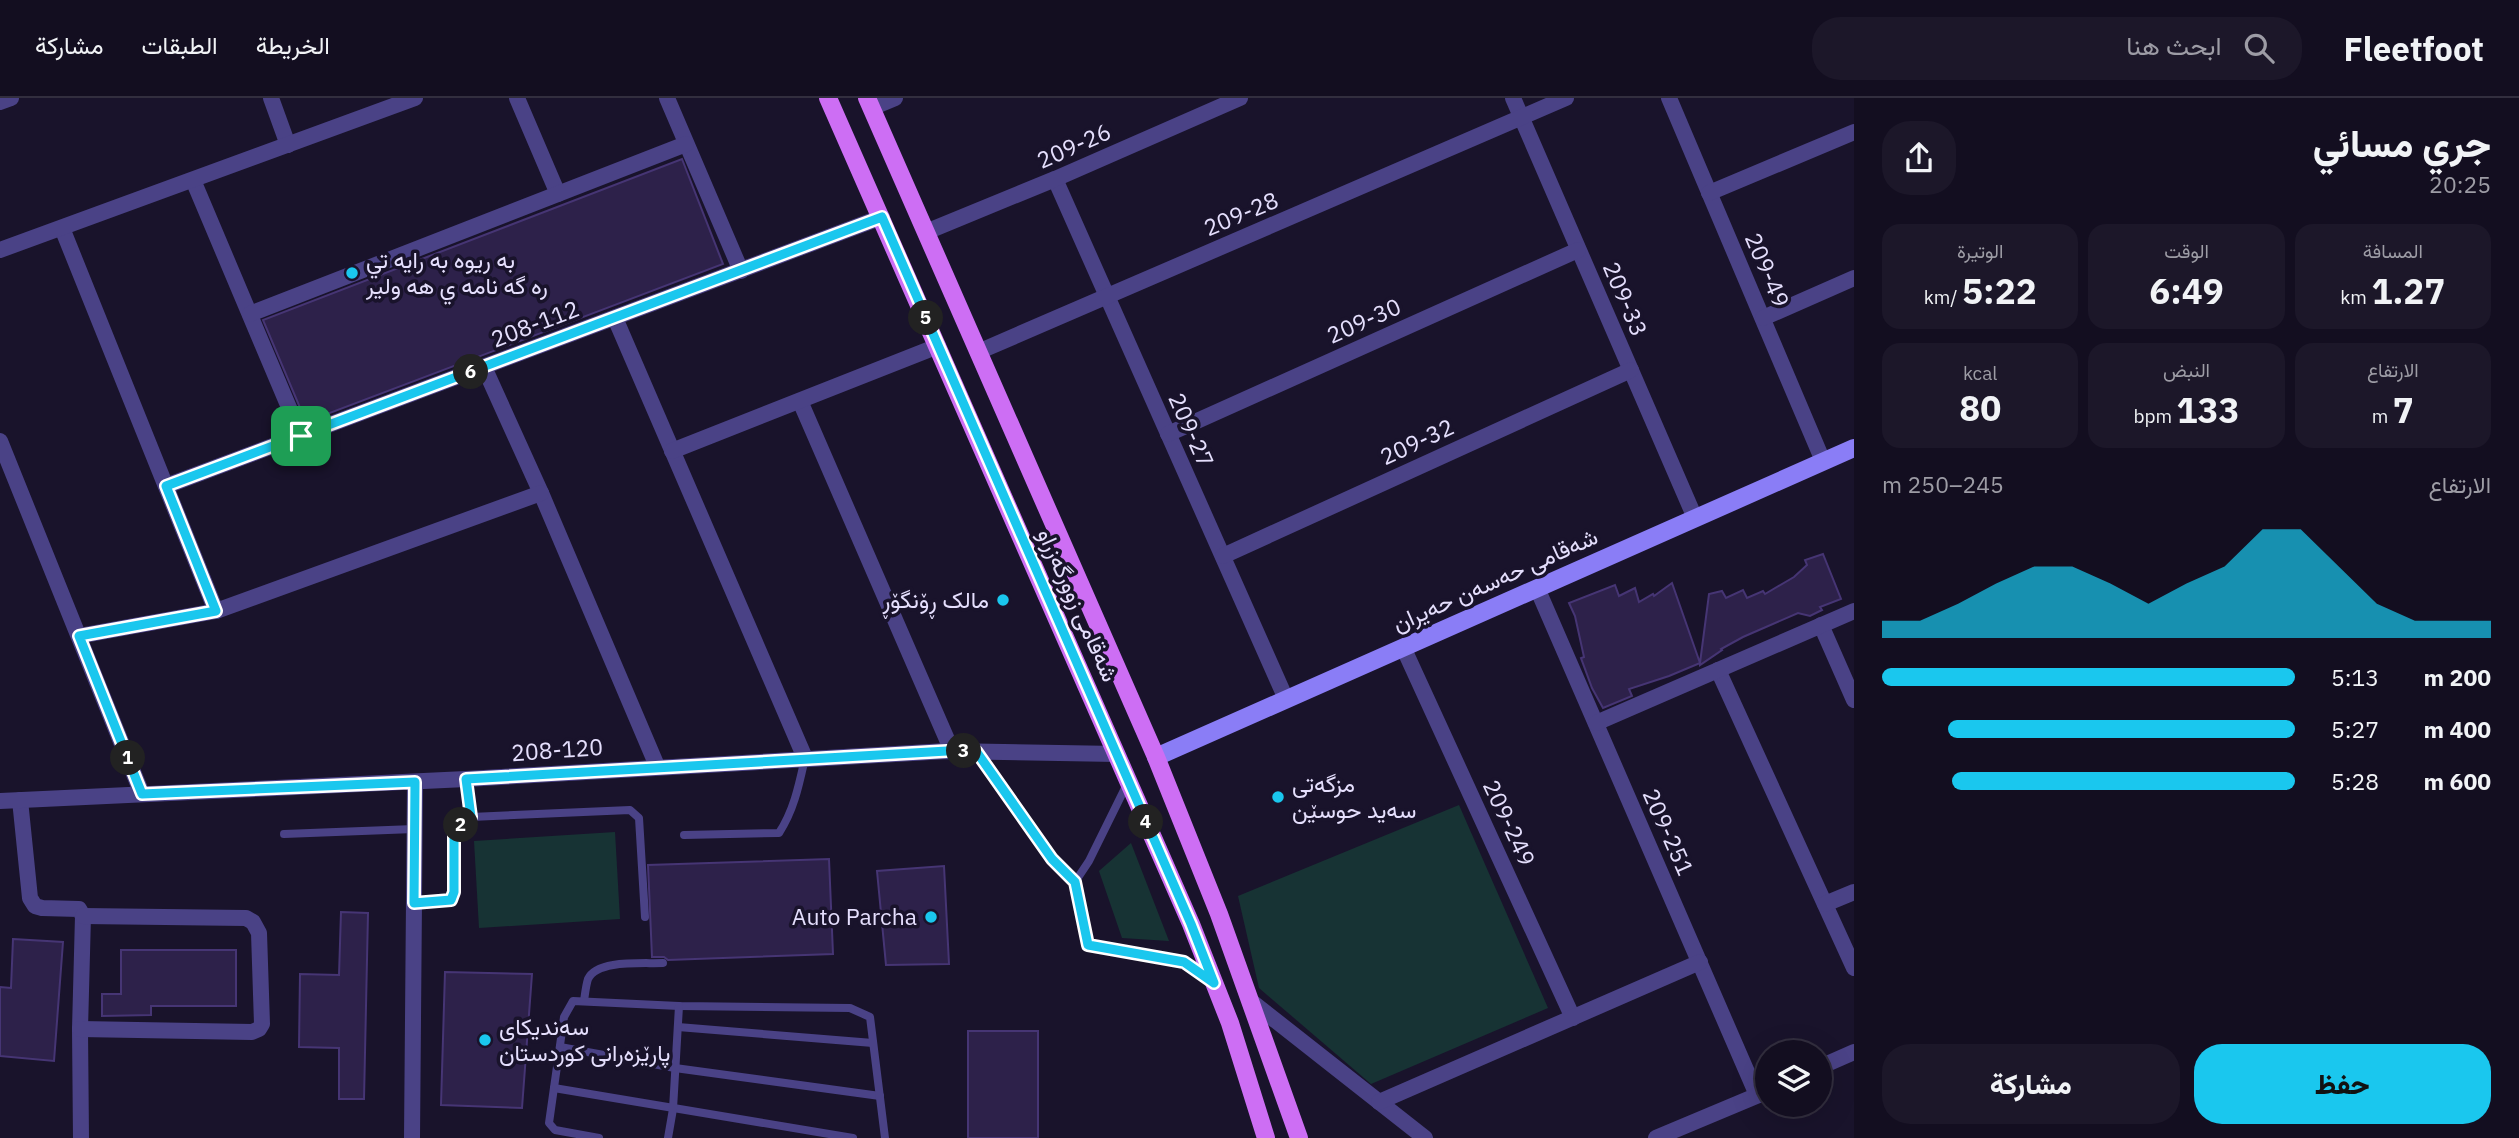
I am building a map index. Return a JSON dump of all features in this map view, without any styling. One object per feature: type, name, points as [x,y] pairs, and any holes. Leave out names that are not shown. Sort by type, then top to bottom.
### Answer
[{"type":"main road","name":"شەقامی زوورگەزراو","points":[[828,98],[1129,782],[1214,983],[1230,1023],[1266,1138]]},
{"type":"main road","name":"شەقامی زوورگەزراو","points":[[869,103],[1156,757],[1252,1002],[1299,1138]]},
{"type":"street","points":[[0,102],[11,98]]},
{"type":"street","points":[[271,98],[288,145]]},
{"type":"street","points":[[0,250],[415,98]]},
{"type":"street","points":[[517,98],[558,194]]},
{"type":"street","points":[[667,98],[741,271]]},
{"type":"street","points":[[869,103],[895,98]]},
{"type":"street","name":"209-26","points":[[926,232],[1240,98]]},
{"type":"street","name":"209-33","points":[[1513,98],[1695,518]]},
{"type":"street","name":"209-28","points":[[978,352],[1566,98]]},
{"type":"street","name":"209-49","points":[[1668,98],[1824,461]]},
{"type":"street","points":[[1709,193],[1854,132]]},
{"type":"street","points":[[250,314],[687,144]]},
{"type":"street","name":"209-27","points":[[1055,179],[1286,699]]},
{"type":"street","points":[[193,180],[301,436]]},
{"type":"street","name":"208-112","points":[[166,486],[882,217]]},
{"type":"street","points":[[62,228],[216,611]]},
{"type":"street","name":"209-30","points":[[1168,434],[1578,250]]},
{"type":"street","points":[[1763,318],[1854,278]]},
{"type":"street","points":[[615,318],[805,758]]},
{"type":"street","points":[[672,451],[938,345]]},
{"type":"street","points":[[484,367],[541,493],[657,766]]},
{"type":"street","name":"209-32","points":[[1223,556],[1631,370]]},
{"type":"street","points":[[800,401],[952,751]]},
{"type":"street","points":[[0,441],[142,794]]},
{"type":"street","name":"شەقامی حەسەن حەیران","points":[[1156,757],[1854,448]]},
{"type":"street","points":[[79,636],[216,611],[541,493]]},
{"type":"street","name":"209-251","points":[[1537,588],[1700,962],[1755,1078]]},
{"type":"street","points":[[1596,723],[1854,611]]},
{"type":"street","points":[[1821,625],[1854,700]]},
{"type":"street","name":"209-249","points":[[1403,647],[1573,1018]]},
{"type":"street","points":[[1718,670],[1854,968]]},
{"type":"street","name":"208-120","points":[[0,801],[415,782],[952,751],[1116,754]]},
{"type":"street","points":[[412,1138],[415,782]]},
{"type":"street","points":[[20,800],[30,898],[35,906],[79,909],[83,916],[81,1138]]},
{"type":"street","points":[[1825,904],[1854,891]]},
{"type":"street","points":[[80,1029],[252,1032],[260,1029],[261,1024],[259,933],[253,922],[246,918],[83,916]]},
{"type":"street","points":[[1380,1102],[1700,962]]},
{"type":"street","points":[[1252,1002],[1425,1138]]},
{"type":"street","points":[[1832,1062],[1854,1052]]},
{"type":"street","points":[[1656,1138],[1755,1096]]},
{"type":"lane","points":[[976,751],[1052,859],[1075,882],[1088,945],[1184,962],[1214,983]]},
{"type":"lane","points":[[684,835],[779,833],[787,821],[796,796],[805,758]]},
{"type":"lane","points":[[466,779],[471,817]]},
{"type":"lane","points":[[1075,882],[1089,861],[1129,782]]},
{"type":"lane","points":[[414,903],[451,900],[454,892],[454,832],[471,817],[631,810],[639,818],[645,917]]},
{"type":"lane","points":[[284,834],[414,830]]},
{"type":"lane","points":[[584,1001],[589,978],[603,966],[663,963]]},
{"type":"lane","points":[[599,1138],[555,1130],[549,1123],[567,1009],[573,1001],[679,1006],[850,1008],[870,1017],[885,1138]]},
{"type":"lane","points":[[668,1138],[673,1109],[679,1006]]},
{"type":"lane","points":[[678,1027],[873,1043]]},
{"type":"lane","points":[[560,1047],[675,1068],[880,1096]]},
{"type":"lane","points":[[554,1088],[853,1138]]},
{"type":"green space","points":[[1459,805],[1548,1008],[1371,1084],[1259,988],[1238,896]]},
{"type":"green space","points":[[615,832],[620,919],[479,928],[474,841]]},
{"type":"green space","points":[[1131,843],[1169,941],[1122,938],[1099,871]]},
{"type":"building","points":[[682,159],[723,264],[306,422],[263,320]]},
{"type":"building","points":[[1823,554],[1841,599],[1820,607],[1822,610],[1810,616],[1798,613],[1743,637],[1700,665],[1709,594],[1722,591],[1726,598],[1743,590],[1747,598],[1763,591],[1765,594],[1794,577],[1807,565],[1805,560]]},
{"type":"building","points":[[1672,583],[1700,663],[1629,689],[1632,696],[1603,708],[1581,658],[1584,657],[1575,616],[1569,603],[1615,585],[1619,596],[1635,588],[1639,602],[1653,594],[1654,596]]},
{"type":"building","points":[[829,859],[833,954],[668,960],[664,957],[652,957],[648,865]]},
{"type":"building","points":[[944,866],[949,964],[886,965],[877,871]]},
{"type":"building","points":[[341,912],[368,913],[364,1099],[339,1099],[339,1048],[299,1047],[300,974],[339,975]]},
{"type":"building","points":[[13,939],[63,942],[54,1061],[0,1056],[0,987],[11,988]]},
{"type":"building","points":[[121,950],[236,950],[236,1006],[151,1006],[151,1015],[102,1016],[102,994],[121,994]]},
{"type":"building","name":"سەندیکای پارێزەرانی کوردستان","points":[[445,972],[532,974],[522,1108],[441,1105]]},
{"type":"building","points":[[968,1031],[1038,1031],[1038,1138],[968,1138]]},
{"type":"place","name":"به ريوه به رايه تي ره گه نامه ي هه ولير","points":[[352,273]]},
{"type":"place","name":"مالک ڕۆنگۆڕ","points":[[1003,600]]},
{"type":"place","name":"مزگەتی سەید حوسێن","points":[[1278,797]]},
{"type":"place","name":"Auto Parcha","points":[[931,917]]},
{"type":"place","name":"سەندیکای پارێزەرانی کوردستان","points":[[485,1040]]},
{"type":"route","points":[[882,217],[1191,924],[1214,983],[1184,962],[1088,945],[1075,882],[1052,859],[976,751],[657,766],[466,779],[471,817],[454,832],[454,892],[451,900],[414,903],[415,782],[142,794],[79,636],[216,611],[166,486],[301,436],[882,217]]}]
